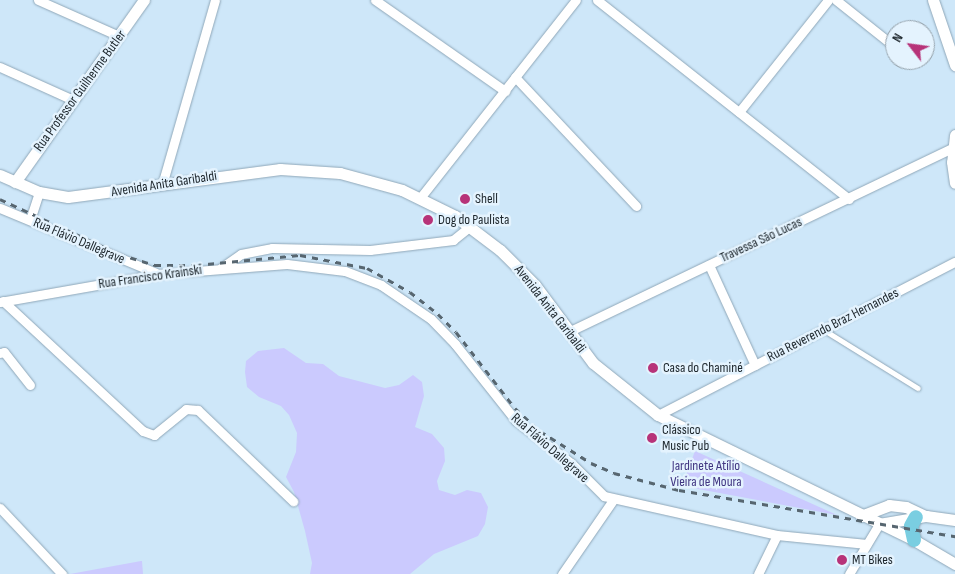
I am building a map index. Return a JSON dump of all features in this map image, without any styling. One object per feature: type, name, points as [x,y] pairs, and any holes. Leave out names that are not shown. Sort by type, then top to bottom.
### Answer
[{"type":"main road","name":"Rua Professor Guilherme Butler","points":[[15,182],[144,0]]},
{"type":"main road","points":[[933,0],[955,65]]},
{"type":"main road","points":[[954,178],[955,135]]},
{"type":"main road","name":"Avenida Anita Garibaldi","points":[[0,174],[39,192],[85,197],[246,171],[302,169],[363,178],[420,198],[470,226],[526,274],[568,332],[608,378],[658,415],[861,516],[914,540],[955,564]]},
{"type":"main road","points":[[861,516],[888,505],[906,507],[921,517]]},
{"type":"main road","points":[[914,540],[911,526],[921,517]]},
{"type":"main road","points":[[879,524],[921,517],[955,520]]},
{"type":"street","points":[[38,0],[119,36]]},
{"type":"street","points":[[162,185],[215,0]]},
{"type":"street","points":[[375,0],[505,90]]},
{"type":"street","points":[[420,198],[576,0]]},
{"type":"street","points":[[597,0],[849,199]]},
{"type":"street","points":[[738,112],[828,0]]},
{"type":"street","points":[[836,0],[885,39]]},
{"type":"street","points":[[0,67],[73,100]]},
{"type":"street","points":[[515,77],[636,206]]},
{"type":"street","name":"Travessa São Lucas","points":[[568,332],[849,199],[954,147]]},
{"type":"street","points":[[30,220],[39,192]]},
{"type":"street","name":"Rua Flávio Dallegrave","points":[[0,208],[158,274]]},
{"type":"street","name":"Rua Francisco Krainski","points":[[1,302],[158,274],[221,268],[241,254],[264,249],[295,247],[370,250],[453,240],[470,226]]},
{"type":"street","name":"Rua Reverendo Braz Hernandes","points":[[658,415],[826,331],[955,262]]},
{"type":"street","name":"Rua Flávio Dallegrave","points":[[221,268],[287,264],[325,266],[362,276],[388,289],[445,332],[505,408],[528,433],[579,470],[599,493],[613,500]]},
{"type":"street","points":[[709,265],[755,365]]},
{"type":"street","points":[[1,302],[143,431],[154,435],[186,408],[198,410],[293,502]]},
{"type":"street","points":[[0,352],[4,352],[30,385]]},
{"type":"street","points":[[562,574],[613,500],[620,498],[777,535],[867,544]]},
{"type":"street","points":[[0,508],[62,574]]},
{"type":"street","points":[[849,574],[879,524]]},
{"type":"street","points":[[758,574],[777,535]]},
{"type":"lane","points":[[826,331],[918,388]]},
{"type":"green space","points":[[284,348],[306,363],[323,364],[339,376],[385,388],[399,385],[413,375],[422,382],[424,396],[415,427],[432,434],[444,448],[445,461],[437,481],[439,490],[455,495],[467,490],[481,493],[488,507],[485,524],[478,536],[434,554],[410,574],[310,574],[312,563],[305,531],[294,492],[286,477],[296,452],[297,433],[289,415],[281,406],[259,397],[247,387],[245,372],[246,361],[258,351]]},
{"type":"green space","name":"Jardinete Atílio Vieira de Moura","points":[[695,451],[837,515],[682,486]]},
{"type":"green space","points":[[141,561],[143,574],[70,574]]},
{"type":"railway","points":[[0,199],[119,254],[155,265],[196,265],[300,255],[367,268],[410,292],[438,314],[456,332],[515,408],[540,431],[591,463],[614,473],[679,490],[955,536]]},
{"type":"place","name":"Shell","points":[[465,199]]},
{"type":"place","name":"Dog do Paulista","points":[[428,220]]},
{"type":"place","name":"Casa do Chaminé","points":[[653,368]]},
{"type":"place","name":"Clássico Music Pub","points":[[652,438]]},
{"type":"place","name":"MT Bikes","points":[[842,560]]}]
